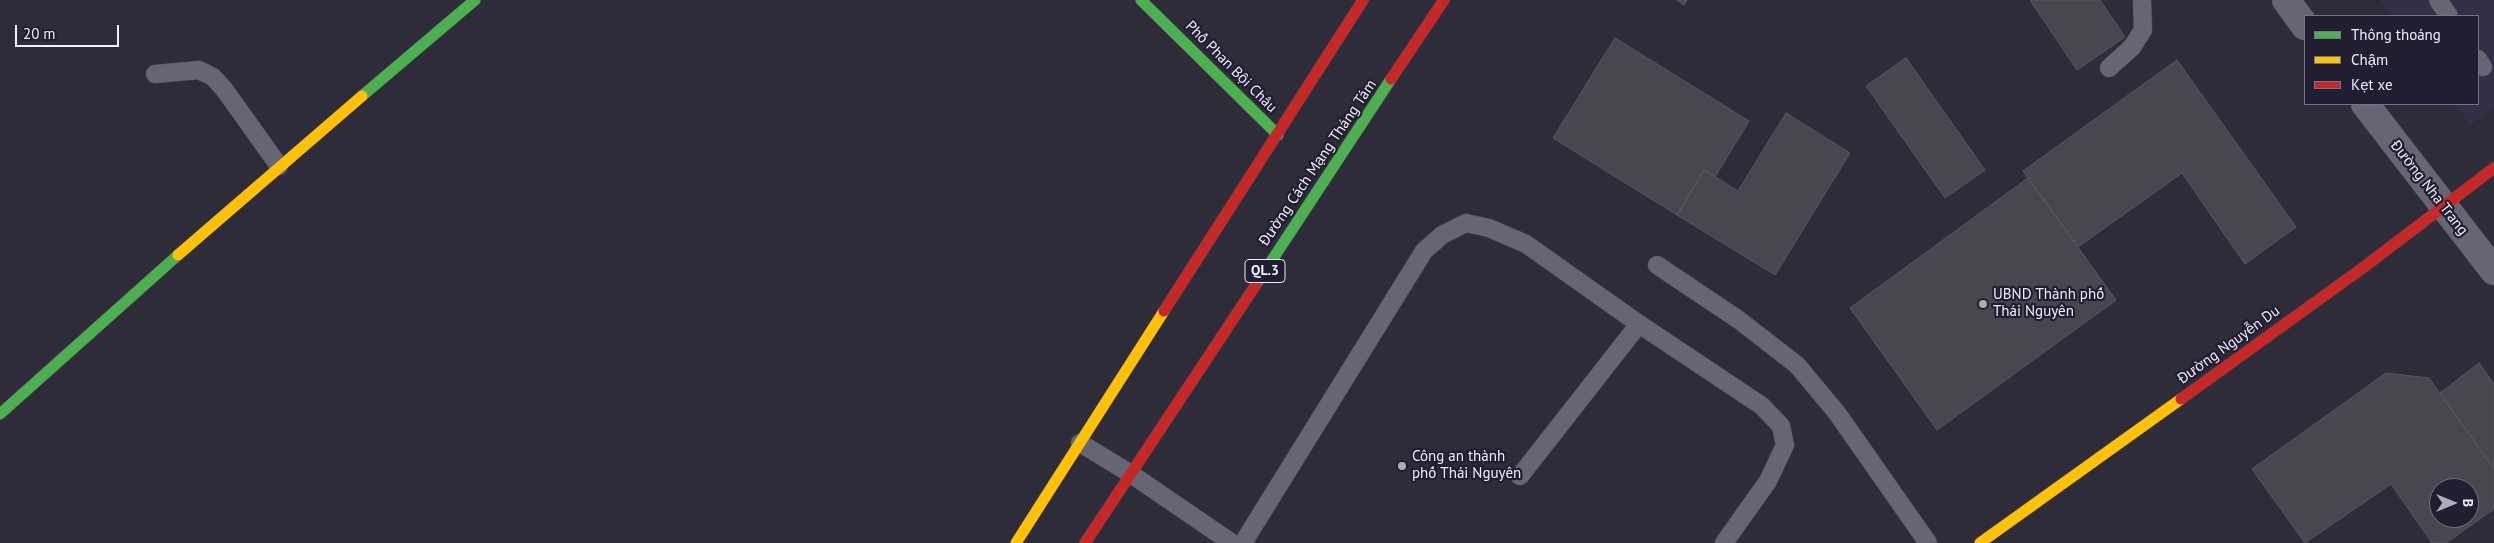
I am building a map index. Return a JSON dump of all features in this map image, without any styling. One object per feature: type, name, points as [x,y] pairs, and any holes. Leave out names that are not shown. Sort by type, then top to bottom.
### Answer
[{"type":"main road","points":[[0,414],[279,166],[475,0]]},
{"type":"main road","name":"Phố Phan Bội Châu","points":[[1141,0],[1278,135]]},
{"type":"main road","points":[[1016,543],[1363,0]]},
{"type":"main road","name":"Đường Cách Mạng Tháng Tám","points":[[1085,543],[1444,0]]},
{"type":"main road","name":"Đường Nguyễn Du","points":[[1980,543],[2364,267],[2494,168]]},
{"type":"street","points":[[2286,0],[2304,25]]},
{"type":"street","name":"Đường Nha Trang","points":[[2366,105],[2494,271]]},
{"type":"lane","points":[[2109,68],[2132,47],[2143,30],[2142,0]]},
{"type":"lane","points":[[2438,0],[2448,15]]},
{"type":"lane","points":[[155,74],[199,70],[213,77],[224,89],[279,166]]},
{"type":"lane","points":[[1243,543],[1424,251],[1442,235],[1466,223],[1489,228],[1526,244],[1639,324],[1762,406],[1781,426],[1785,446],[1768,481],[1724,543]]},
{"type":"lane","points":[[1657,265],[1739,320],[1797,365],[1837,412],[1928,543]]},
{"type":"lane","points":[[1520,476],[1639,324]]},
{"type":"lane","points":[[1080,443],[1131,474],[1232,543]]},
{"type":"shaded area","points":[[2380,0],[2494,0],[2494,108],[2470,125],[2456,105],[2479,105],[2479,15],[2391,15]]},
{"type":"building","points":[[1677,0],[1687,0],[1684,5]]},
{"type":"building","points":[[2030,0],[2100,0],[2125,37],[2077,70]]},
{"type":"building","points":[[1615,38],[1749,121],[1715,177],[1704,170],[1677,215],[1553,138]]},
{"type":"building","points":[[1906,58],[1985,170],[1945,198],[1866,86]]},
{"type":"building","points":[[2177,60],[2296,227],[2245,264],[2182,173],[2078,247],[2023,171]]},
{"type":"building","points":[[1786,113],[1850,153],[1775,275],[1677,215],[1704,170],[1738,191]]},
{"type":"building","name":"UBND Thành phố Thái Nguyên","points":[[2028,178],[2116,300],[1937,430],[1850,308]]},
{"type":"building","points":[[2479,363],[2494,384],[2494,469],[2440,393]]},
{"type":"building","points":[[2386,373],[2429,378],[2494,469],[2494,509],[2479,520],[2479,478],[2429,478],[2429,528],[2467,528],[2446,543],[2432,543],[2391,484],[2305,543],[2252,469]]},
{"type":"traffic: fast","points":[[362,96],[475,0]]},
{"type":"traffic: fast","points":[[1141,0],[1278,135]]},
{"type":"traffic: fast","points":[[1257,283],[1391,79]]},
{"type":"traffic: fast","points":[[0,414],[178,255]]},
{"type":"traffic: slow","points":[[178,255],[362,96]]},
{"type":"traffic: slow","points":[[1016,543],[1164,311]]},
{"type":"traffic: slow","points":[[1980,543],[2181,399]]},
{"type":"traffic: jam","points":[[1164,311],[1363,0]]},
{"type":"traffic: jam","points":[[1391,79],[1444,0]]},
{"type":"traffic: jam","points":[[2181,399],[2364,267],[2494,168]]},
{"type":"traffic: jam","points":[[1085,543],[1257,283]]},
{"type":"place","name":"UBND Thành phố Thái Nguyên","points":[[1983,304]]},
{"type":"place","name":"Công an thành phố Thái Nguyên","points":[[1402,466]]}]
